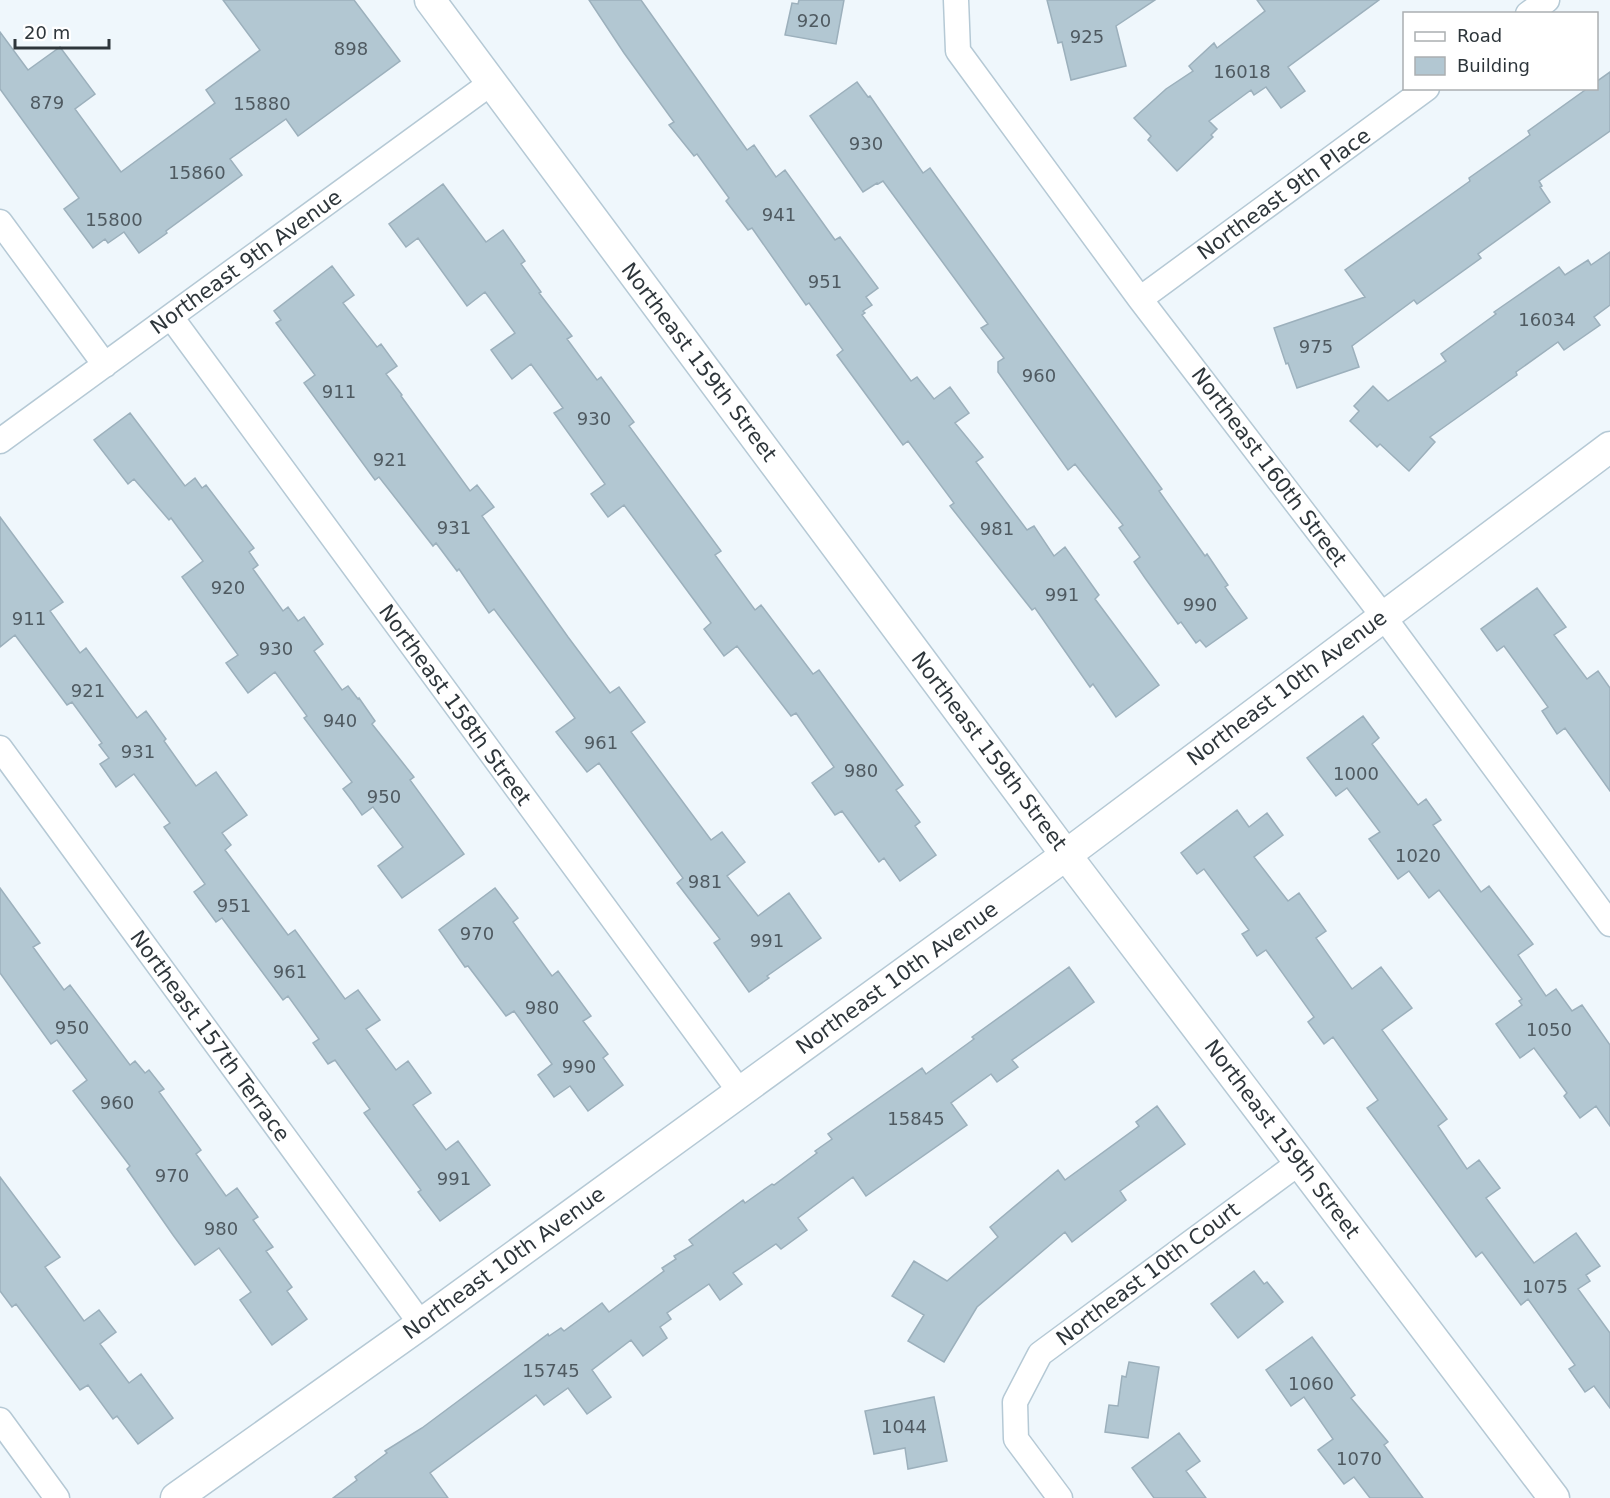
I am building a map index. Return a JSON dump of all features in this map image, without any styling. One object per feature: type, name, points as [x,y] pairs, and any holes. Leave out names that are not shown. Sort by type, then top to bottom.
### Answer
[{"type":"street","name":"Northeast 159th Street","points":[[430,0],[1066,855],[1554,1498]]},
{"type":"street","name":"Northeast 160th Street","points":[[956,0],[958,51],[1140,300],[1383,616],[1610,924]]},
{"type":"street","points":[[1531,12],[1547,0]]},
{"type":"street","name":"Northeast 9th Avenue","points":[[0,441],[491,83]]},
{"type":"street","name":"Northeast 9th Place","points":[[1140,300],[1424,90]]},
{"type":"street","points":[[0,222],[105,365]]},
{"type":"street","name":"Northeast 158th Street","points":[[171,317],[740,1092]]},
{"type":"street","name":"Northeast 10th Avenue","points":[[176,1498],[1066,855],[1610,447]]},
{"type":"street","name":"Northeast 157th Terrace","points":[[0,748],[421,1323]]},
{"type":"street","name":"Northeast 10th Court","points":[[1060,1498],[1016,1439],[1015,1402],[1040,1354],[1300,1162]]},
{"type":"street","points":[[0,1420],[57,1498]]},
{"type":"building","points":[[223,0],[354,0],[400,61],[298,136],[286,119],[230,159],[242,175],[139,253],[124,232],[108,243],[105,239],[93,248],[64,209],[79,198],[0,89],[0,32],[28,70],[60,47],[95,94],[75,109],[121,172],[215,103],[206,90],[260,50]]},
{"type":"building","points":[[589,0],[641,0],[747,150],[754,145],[776,177],[785,170],[835,240],[840,237],[878,288],[866,297],[872,305],[863,311],[865,313],[862,315],[911,381],[917,377],[934,399],[950,387],[969,413],[955,423],[983,457],[976,462],[1027,530],[1034,526],[1054,556],[1065,547],[1099,595],[1095,599],[1159,685],[1116,717],[1093,684],[1090,687],[1035,608],[1032,610],[950,506],[954,503],[908,441],[903,445],[837,355],[843,350],[809,303],[806,305],[752,228],[748,230],[726,201],[729,198],[697,154],[694,156],[669,125],[674,122]]},
{"type":"building","points":[[799,0],[844,0],[836,44],[785,35],[792,3],[798,4]]},
{"type":"building","points":[[1047,0],[1155,0],[1116,26],[1126,66],[1071,80],[1062,42],[1058,43]]},
{"type":"building","points":[[1257,0],[1379,0],[1288,67],[1305,91],[1281,108],[1266,87],[1254,95],[1251,90],[1209,121],[1217,129],[1211,135],[1213,137],[1177,171],[1148,140],[1151,136],[1134,118],[1166,89],[1193,71],[1189,66],[1214,43],[1217,48],[1265,11]]},
{"type":"building","points":[[1610,72],[1610,131],[1539,181],[1542,186],[1540,187],[1550,202],[1478,254],[1481,258],[1417,304],[1414,300],[1352,346],[1359,367],[1297,388],[1274,328],[1365,297],[1345,270],[1470,181],[1469,178],[1530,135],[1528,131],[1585,90],[1598,90],[1598,81]]},
{"type":"building","points":[[857,82],[868,97],[870,96],[923,173],[930,168],[1162,489],[1159,491],[1228,585],[1225,587],[1247,618],[1206,647],[1200,640],[1196,643],[1181,622],[1178,624],[1134,562],[1140,557],[1119,528],[1123,525],[1075,464],[1068,470],[998,372],[998,362],[1004,358],[981,328],[988,324],[883,181],[863,192],[810,116]]},
{"type":"building","points":[[443,184],[486,242],[503,230],[525,261],[521,264],[541,292],[539,293],[572,336],[567,339],[597,380],[601,377],[634,422],[629,426],[721,551],[715,555],[755,610],[761,605],[813,674],[819,670],[903,785],[896,790],[920,822],[915,826],[936,855],[900,881],[884,858],[879,862],[842,811],[835,815],[812,783],[834,767],[796,713],[791,716],[737,646],[724,656],[704,629],[711,623],[624,505],[608,517],[591,494],[605,484],[554,413],[563,408],[531,364],[512,379],[491,350],[515,333],[485,292],[467,306],[418,238],[406,247],[389,224]]},
{"type":"building","points":[[1610,252],[1610,305],[1594,317],[1600,325],[1564,350],[1558,342],[1516,372],[1517,375],[1430,437],[1435,442],[1409,471],[1380,444],[1377,447],[1350,421],[1359,411],[1354,406],[1373,386],[1388,401],[1446,361],[1441,354],[1496,314],[1494,312],[1559,267],[1565,275],[1588,260],[1591,265]]},
{"type":"building","points":[[332,266],[354,295],[343,303],[377,347],[381,344],[397,366],[386,374],[470,491],[477,485],[494,507],[482,516],[610,693],[619,687],[645,722],[631,732],[711,840],[722,832],[745,862],[727,876],[758,916],[789,893],[821,938],[767,976],[769,978],[749,992],[714,943],[720,939],[677,883],[683,878],[599,763],[587,772],[556,732],[575,718],[494,609],[489,613],[459,569],[457,571],[436,543],[433,546],[379,477],[375,480],[304,383],[315,375],[276,323],[281,320],[274,311]]},
{"type":"building","points":[[130,413],[185,486],[195,478],[202,488],[206,485],[254,548],[249,552],[258,565],[253,569],[283,611],[288,607],[298,621],[304,617],[323,644],[314,651],[342,690],[348,686],[359,698],[375,721],[372,724],[414,777],[410,780],[464,854],[402,898],[378,866],[403,847],[373,807],[362,815],[343,789],[352,782],[304,718],[307,716],[275,672],[248,693],[226,663],[238,655],[182,577],[203,561],[171,518],[169,520],[134,479],[128,484],[94,440]]},
{"type":"building","points":[[0,517],[63,602],[50,611],[80,653],[86,648],[137,718],[146,711],[196,786],[216,772],[247,815],[222,833],[231,845],[225,850],[288,935],[295,930],[345,999],[358,990],[380,1020],[366,1029],[396,1070],[408,1061],[431,1093],[413,1105],[446,1150],[458,1141],[490,1185],[440,1221],[418,1192],[421,1190],[364,1113],[370,1109],[335,1060],[328,1064],[313,1043],[319,1039],[288,996],[283,1000],[222,918],[216,922],[194,892],[205,884],[164,827],[170,823],[134,774],[116,787],[100,764],[109,758],[99,745],[102,743],[72,702],[67,705],[15,635],[0,647]]},
{"type":"building","points":[[1537,588],[1566,627],[1554,635],[1587,679],[1598,671],[1610,688],[1610,791],[1565,728],[1557,734],[1542,711],[1548,707],[1504,646],[1497,651],[1481,629]]},
{"type":"building","points":[[1363,716],[1379,738],[1372,744],[1418,805],[1426,799],[1441,820],[1433,825],[1481,892],[1489,886],[1533,944],[1518,955],[1546,996],[1556,989],[1572,1011],[1582,1005],[1610,1045],[1610,1126],[1596,1106],[1580,1118],[1564,1096],[1567,1093],[1534,1048],[1520,1058],[1496,1024],[1522,1005],[1519,1001],[1522,999],[1439,890],[1429,898],[1409,871],[1398,879],[1369,839],[1380,832],[1347,788],[1336,796],[1307,758]]},
{"type":"building","points":[[1237,810],[1249,827],[1267,813],[1283,835],[1254,857],[1288,901],[1299,893],[1326,931],[1316,938],[1352,989],[1381,967],[1412,1008],[1382,1030],[1447,1119],[1438,1126],[1467,1169],[1479,1160],[1500,1188],[1486,1198],[1534,1263],[1576,1233],[1600,1266],[1586,1275],[1590,1281],[1578,1289],[1610,1333],[1610,1408],[1594,1386],[1585,1392],[1569,1369],[1575,1365],[1528,1299],[1521,1305],[1482,1252],[1476,1257],[1367,1108],[1378,1100],[1333,1037],[1324,1044],[1308,1022],[1314,1017],[1266,950],[1257,956],[1242,934],[1249,930],[1204,869],[1197,874],[1181,853]]},
{"type":"building","points":[[0,888],[40,943],[33,947],[64,990],[70,985],[130,1065],[135,1061],[145,1073],[149,1070],[164,1089],[159,1092],[201,1150],[196,1154],[226,1196],[237,1188],[258,1217],[253,1220],[273,1247],[266,1251],[292,1287],[287,1291],[307,1319],[272,1345],[240,1300],[251,1292],[219,1248],[195,1265],[173,1235],[127,1169],[130,1166],[73,1091],[87,1080],[57,1040],[51,1044],[0,973]]},
{"type":"building","points":[[495,888],[518,918],[513,922],[552,976],[558,971],[591,1016],[583,1021],[608,1054],[603,1058],[623,1085],[588,1111],[570,1086],[554,1097],[538,1075],[552,1064],[514,1011],[506,1016],[468,966],[465,967],[439,930]]},
{"type":"building","points":[[1069,967],[1094,1002],[1012,1060],[1018,1067],[997,1082],[991,1074],[951,1103],[967,1125],[866,1196],[853,1177],[798,1218],[807,1230],[781,1249],[776,1244],[733,1273],[742,1284],[720,1300],[709,1284],[667,1313],[671,1319],[660,1327],[667,1338],[643,1356],[631,1340],[592,1370],[611,1397],[587,1414],[568,1388],[544,1405],[536,1395],[430,1473],[448,1498],[333,1498],[357,1480],[355,1477],[387,1453],[385,1451],[422,1428],[548,1334],[549,1336],[561,1328],[564,1331],[602,1303],[609,1312],[664,1271],[662,1268],[676,1259],[674,1256],[693,1245],[689,1240],[743,1200],[745,1203],[772,1184],[774,1185],[817,1153],[815,1151],[832,1139],[828,1134],[922,1068],[926,1074],[974,1039],[972,1037]]},
{"type":"building","points":[[1157,1106],[1185,1144],[1120,1191],[1126,1200],[1072,1242],[1065,1232],[977,1307],[944,1362],[908,1341],[924,1315],[892,1296],[914,1261],[947,1281],[998,1237],[990,1227],[1058,1170],[1065,1180],[1139,1126],[1136,1122]]},
{"type":"building","points":[[0,1177],[60,1257],[45,1267],[84,1321],[99,1310],[116,1332],[100,1344],[129,1383],[141,1374],[173,1418],[138,1444],[117,1416],[113,1419],[88,1385],[80,1390],[16,1304],[12,1307],[0,1291]]},
{"type":"building","points":[[1254,1271],[1264,1284],[1267,1282],[1283,1302],[1238,1338],[1211,1304]]},
{"type":"building","points":[[1312,1337],[1355,1395],[1351,1398],[1388,1442],[1384,1445],[1423,1498],[1370,1498],[1354,1477],[1344,1484],[1318,1450],[1333,1439],[1304,1397],[1291,1406],[1266,1370]]},
{"type":"building","points":[[1129,1362],[1159,1367],[1148,1438],[1105,1432],[1109,1405],[1118,1406],[1122,1376],[1126,1377]]},
{"type":"building","points":[[934,1397],[947,1461],[908,1469],[905,1448],[874,1454],[865,1411]]},
{"type":"building","points":[[1179,1433],[1200,1461],[1186,1471],[1206,1498],[1154,1498],[1132,1468]]}]
